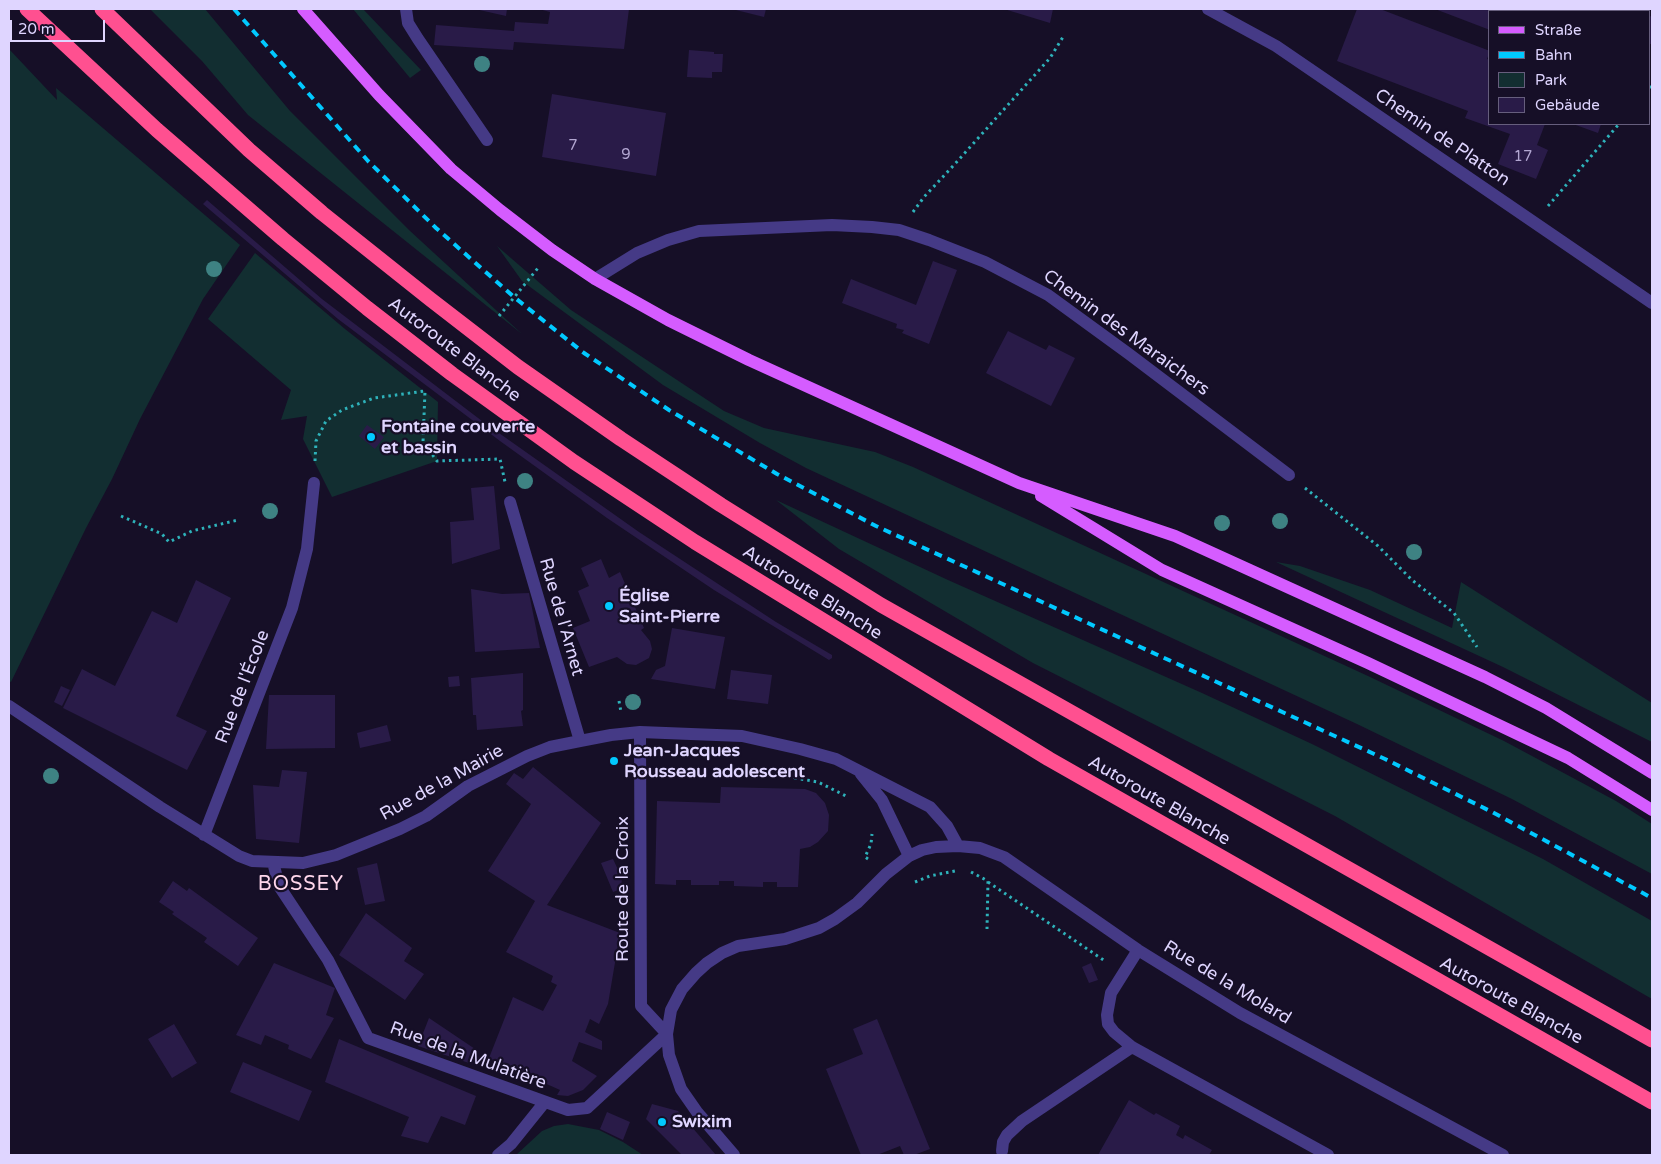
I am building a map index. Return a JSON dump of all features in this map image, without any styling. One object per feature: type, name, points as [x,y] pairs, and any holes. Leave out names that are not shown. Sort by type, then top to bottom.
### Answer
[{"type":"highway","name":"Autoroute Blanche","points":[[28,9],[158,130],[291,245],[367,308],[452,374],[574,462],[695,542],[1049,759],[1652,1102]]},
{"type":"highway","name":"Autoroute Blanche","points":[[102,9],[249,150],[322,213],[518,367],[621,439],[721,505],[881,605],[1652,1040]]},
{"type":"main road","points":[[302,9],[378,95],[451,169],[552,250],[596,279],[668,320],[749,360],[1020,483],[1175,536],[1485,677],[1546,708],[1652,773]]},
{"type":"main road","points":[[1020,483],[1162,570],[1368,662],[1568,758],[1652,810]]},
{"type":"street","points":[[406,9],[408,22],[418,39],[487,140]]},
{"type":"street","name":"Chemin de Platton","points":[[1208,9],[1276,46],[1652,303]]},
{"type":"street","name":"Chemin des Maraichers","points":[[596,279],[637,253],[668,240],[699,231],[773,226],[832,225],[872,226],[899,230],[985,262],[1048,295],[1289,475]]},
{"type":"street","name":"Rue de l'École","points":[[204,835],[292,608],[308,549],[314,483]]},
{"type":"street","name":"Rue de l'Arnet","points":[[510,502],[580,741]]},
{"type":"street","name":"Rue de la Mairie","points":[[9,706],[160,807],[239,856],[252,861],[303,863],[336,855],[400,829],[426,816],[468,786],[506,765],[550,747],[612,735],[640,732],[742,736],[836,759],[930,807],[947,826],[958,846]]},
{"type":"street","name":"Route de la Croix","points":[[640,732],[641,1006],[667,1034]]},
{"type":"street","points":[[734,1155],[697,1112],[681,1089],[669,1055],[667,1034],[672,1010],[682,989],[706,963],[738,946],[785,939],[819,928],[857,903],[886,874],[909,856],[882,800],[865,778],[852,766]]},
{"type":"street","name":"Rue de la Molard","points":[[909,856],[936,847],[958,846],[980,848],[1004,857],[1138,950],[1240,1013],[1503,1155]]},
{"type":"street","name":"Rue de la Mulatière","points":[[273,862],[279,886],[328,960],[368,1038],[568,1110],[587,1108],[667,1034]]},
{"type":"street","points":[[1138,950],[1111,994],[1108,1006],[1108,1024],[1114,1032],[1132,1047],[1328,1155]]},
{"type":"street","points":[[1002,1151],[1003,1142],[1007,1135],[1022,1121],[1132,1047]]},
{"type":"street","points":[[498,1155],[511,1144],[544,1102]]},
{"type":"path","points":[[899,230],[924,197],[1043,65],[1063,37]]},
{"type":"path","points":[[1535,222],[1618,125]]},
{"type":"path","points":[[499,316],[552,250]]},
{"type":"path","points":[[314,483],[316,441],[326,421],[342,410],[374,398],[424,391],[423,442],[437,461],[500,459],[510,502]]},
{"type":"path","points":[[1289,475],[1378,546],[1412,580],[1454,613],[1476,644],[1482,659],[1485,677]]},
{"type":"path","points":[[121,516],[162,534],[169,542],[192,532],[238,520]]},
{"type":"path","points":[[988,881],[1123,974]]},
{"type":"green space","points":[[150,9],[205,9],[290,111],[409,230],[522,334],[248,115],[202,61]]},
{"type":"green space","points":[[353,9],[363,9],[421,70],[410,78]]},
{"type":"green space","points":[[9,49],[57,100],[56,88],[240,245],[203,299],[140,419],[11,682],[9,681]]},
{"type":"green space","points":[[497,246],[571,310],[724,411],[764,428],[875,452],[913,467],[1368,676],[1504,741],[1616,801],[1652,824],[1652,874],[1512,799],[1357,724],[806,468],[760,443],[663,385],[522,281]]},
{"type":"green space","points":[[255,253],[345,329],[438,402],[437,461],[332,497],[303,439],[307,416],[281,420],[291,390],[208,319]]},
{"type":"green space","points":[[776,500],[948,580],[1312,744],[1543,859],[1652,921],[1652,999],[1335,816],[1033,663],[839,549]]},
{"type":"green space","points":[[1276,562],[1300,566],[1370,590],[1452,628],[1461,582],[1652,703],[1652,742],[1503,667]]},
{"type":"green space","points":[[568,1124],[599,1130],[643,1155],[516,1155],[542,1131],[554,1126]]},
{"type":"building","points":[[475,9],[507,9],[506,16]]},
{"type":"building","points":[[539,9],[629,9],[624,49],[514,42],[513,50],[434,45],[436,25],[514,31],[515,22],[548,24],[550,12]]},
{"type":"building","points":[[732,9],[766,9],[764,17]]},
{"type":"building","points":[[1004,9],[1053,9],[1050,23]]},
{"type":"building","points":[[1357,9],[1380,9],[1488,50],[1488,125],[1545,125],[1537,145],[1548,150],[1536,179],[1498,164],[1510,134],[1465,118],[1468,111],[1337,61]]},
{"type":"building","points":[[1435,9],[1612,10],[1488,10],[1488,29]]},
{"type":"building","points":[[1651,16],[1652,17],[1651,44]]},
{"type":"building","points":[[689,50],[723,54],[722,72],[712,72],[712,78],[687,77]]},
{"type":"building","points":[[552,94],[666,113],[656,176],[542,157]]},
{"type":"building","points":[[1576,125],[1601,125],[1598,133]]},
{"type":"building","points":[[207,200],[322,299],[482,421],[639,532],[776,622],[832,655],[832,658],[829,660],[714,590],[607,518],[500,441],[338,319],[203,204]]},
{"type":"building","points":[[933,261],[957,270],[929,344],[902,333],[904,330],[896,328],[897,324],[842,303],[851,279],[916,305]]},
{"type":"building","points":[[1008,331],[1046,350],[1049,345],[1075,358],[1051,406],[986,373]]},
{"type":"building","name":"Fontaine couverte et bassin","points":[[367,425],[384,437],[375,449],[359,436]]},
{"type":"building","points":[[494,486],[500,549],[452,564],[450,522],[474,520],[471,488]]},
{"type":"building","name":"Église Saint-Pierre","points":[[601,559],[609,578],[620,572],[644,628],[641,630],[650,641],[652,649],[649,658],[636,665],[627,664],[617,657],[589,667],[573,628],[590,621],[578,591],[589,586],[581,568]]},
{"type":"building","points":[[196,580],[231,598],[176,716],[207,731],[187,770],[63,708],[82,669],[115,686],[152,611],[177,623]]},
{"type":"building","points":[[471,589],[502,594],[529,593],[540,648],[475,652]]},
{"type":"building","points":[[672,628],[725,637],[715,689],[651,679],[656,670],[665,666]]},
{"type":"building","points":[[731,670],[772,675],[768,704],[727,699]]},
{"type":"building","points":[[523,673],[523,710],[521,711],[523,726],[477,730],[476,715],[473,715],[471,678]]},
{"type":"building","points":[[459,676],[460,686],[449,687],[448,677]]},
{"type":"building","points":[[61,686],[70,690],[62,706],[54,702]]},
{"type":"building","points":[[269,695],[335,695],[335,748],[266,749]]},
{"type":"building","points":[[387,725],[391,741],[360,748],[357,733]]},
{"type":"building","points":[[533,767],[601,823],[547,905],[620,933],[608,1004],[599,1024],[590,1019],[585,1032],[602,1041],[602,1050],[579,1042],[572,1061],[597,1076],[583,1090],[568,1096],[557,1095],[560,1090],[489,1058],[513,997],[543,1011],[557,985],[551,982],[553,976],[506,952],[535,901],[488,871],[531,804],[506,784],[514,773],[523,779]]},
{"type":"building","points":[[282,770],[307,772],[299,843],[256,839],[253,785],[279,787]]},
{"type":"building","points":[[721,787],[805,789],[816,793],[825,803],[829,815],[828,831],[818,842],[810,847],[800,849],[798,887],[777,887],[777,882],[763,882],[763,887],[734,886],[734,881],[719,881],[719,885],[691,885],[691,880],[676,880],[676,885],[655,884],[657,801],[720,803]]},
{"type":"building","points":[[613,859],[622,878],[621,889],[613,892],[601,863]]},
{"type":"building","points":[[377,863],[385,901],[365,905],[357,868]]},
{"type":"building","points":[[173,881],[187,891],[189,888],[258,938],[238,966],[204,942],[207,938],[172,914],[174,912],[159,902]]},
{"type":"building","points":[[366,913],[412,948],[404,961],[424,974],[405,1000],[339,955]]},
{"type":"building","points":[[274,963],[335,988],[326,1015],[334,1018],[311,1059],[288,1049],[289,1045],[265,1035],[261,1045],[236,1035]]},
{"type":"building","points":[[1091,963],[1098,980],[1089,983],[1082,967]]},
{"type":"building","points":[[429,1018],[478,1051],[472,1064],[418,1046]]},
{"type":"building","points":[[877,1019],[930,1149],[914,1155],[904,1155],[900,1146],[877,1155],[861,1155],[826,1069],[863,1054],[853,1029]]},
{"type":"building","points":[[174,1024],[197,1063],[172,1078],[148,1039]]},
{"type":"building","points":[[339,1039],[476,1096],[465,1125],[441,1116],[428,1143],[401,1136],[409,1117],[325,1082]]},
{"type":"building","points":[[243,1062],[312,1091],[299,1121],[230,1092]]},
{"type":"building","points":[[1129,1100],[1154,1115],[1156,1113],[1180,1126],[1176,1135],[1183,1139],[1185,1135],[1212,1150],[1209,1155],[1098,1155]]},
{"type":"building","points":[[652,1104],[678,1111],[716,1155],[682,1155],[646,1119]]},
{"type":"building","points":[[607,1112],[630,1122],[623,1140],[600,1129]]},
{"type":"railway","points":[[234,9],[368,161],[436,228],[514,297],[584,353],[669,410],[777,474],[876,526],[1385,759],[1492,812],[1652,898]]},
{"type":"place","name":"Fontaine couverte et bassin","points":[[371,437]]},
{"type":"place","name":"Église Saint-Pierre","points":[[609,606]]},
{"type":"place","name":"Jean-Jacques Rousseau adolescent","points":[[614,761]]},
{"type":"place","name":"Swixim","points":[[662,1122]]},
{"type":"district","name":"BOSSEY","points":[[301,885]]}]
